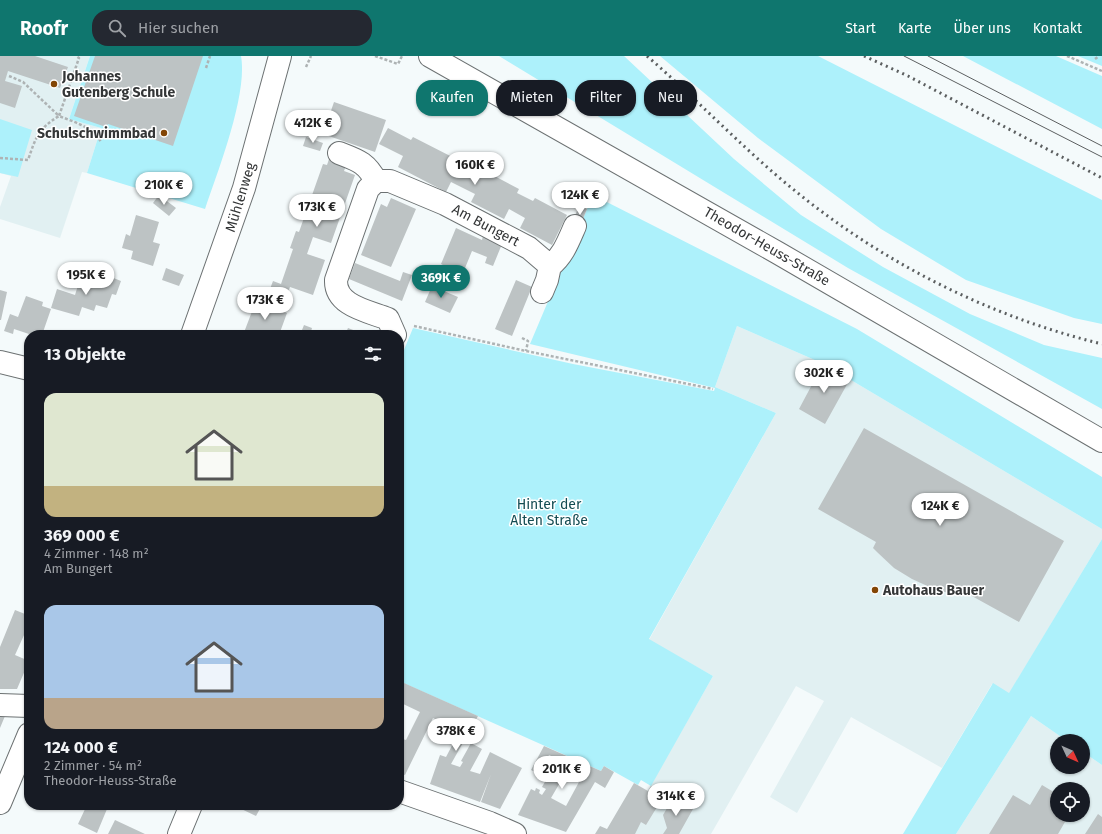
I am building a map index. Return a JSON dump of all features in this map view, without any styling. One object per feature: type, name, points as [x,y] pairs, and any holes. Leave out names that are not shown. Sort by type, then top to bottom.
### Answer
[{"type":"street","name":"Mühlenweg","points":[[194,330],[244,188],[280,56]]},
{"type":"street","name":"Theodor-Heuss-Straße","points":[[430,56],[765,245],[1102,441]]},
{"type":"street","points":[[339,153],[362,162],[371,171],[376,181],[368,189],[336,280],[336,288],[342,298],[351,305],[388,319],[394,330]]},
{"type":"street","name":"Am Bungert","points":[[376,181],[390,181],[445,204],[529,248],[550,266]]},
{"type":"street","points":[[542,292],[547,280],[550,266],[558,260],[566,248],[575,226]]},
{"type":"street","points":[[0,362],[24,367]]},
{"type":"street","points":[[0,705],[24,706]]},
{"type":"street","points":[[0,803],[24,746]]},
{"type":"street","points":[[404,793],[490,823],[515,834]]},
{"type":"street","points":[[179,834],[189,810]]},
{"type":"path","points":[[0,158],[28,160],[34,141],[43,125],[59,116],[79,58],[76,56]]},
{"type":"path","points":[[206,68],[210,56]]},
{"type":"path","points":[[306,67],[311,56]]},
{"type":"path","points":[[375,56],[398,64],[402,56]]},
{"type":"path","points":[[1067,56],[1102,71]]},
{"type":"path","points":[[1095,59],[1098,56]]},
{"type":"path","points":[[9,76],[23,82],[59,116],[88,128],[98,136],[101,142]]},
{"type":"path","points":[[403,330],[414,326],[526,351],[713,389]]},
{"type":"path","points":[[522,338],[528,341],[526,351]]},
{"type":"shaded area","points":[[0,56],[90,56],[69,119],[101,128],[87,173],[82,172],[60,238],[0,219],[0,207],[11,176],[0,173]]},
{"type":"shaded area","name":"Autohaus Bauer","points":[[737,326],[824,364],[1102,529],[1102,539],[1009,694],[992,684],[942,768],[851,717],[797,813],[770,797],[824,701],[796,686],[711,834],[623,834],[713,676],[649,640],[776,413],[715,387]]},
{"type":"shaded area","points":[[1031,716],[1057,734],[1050,734],[1050,774],[1090,774],[1090,757],[1102,765],[1102,834],[956,834]]},
{"type":"green space","name":"Schulschwimmbad","points":[[90,56],[241,56],[242,72],[236,111],[224,154],[205,209],[87,173],[101,128],[69,119]]},
{"type":"green space","points":[[499,56],[624,56],[650,80],[644,80],[644,116],[688,116],[734,159],[801,215],[883,267],[970,314],[1044,345],[1102,358],[1102,409],[848,268],[598,116],[636,116],[636,80],[575,80],[575,102],[567,97],[567,80],[539,80]]},
{"type":"green space","points":[[660,56],[818,56],[1102,200],[1102,324],[1074,318],[966,280],[881,229],[758,138],[697,87],[697,80],[689,80]]},
{"type":"green space","points":[[963,56],[1056,56],[1102,76],[1102,129]]},
{"type":"green space","points":[[1078,56],[1102,56],[1102,66]]},
{"type":"green space","points":[[0,119],[32,130],[18,177],[0,173]]},
{"type":"green space","name":"Hinter der Alten Straße","points":[[593,195],[857,329],[1102,477],[1102,529],[824,364],[737,326],[715,387],[776,413],[649,639],[713,676],[651,786],[641,780],[638,785],[604,766],[601,771],[404,683],[404,350],[413,328],[573,364],[714,391],[715,388],[530,344]]},
{"type":"green space","points":[[1102,539],[1102,765],[1090,757],[1090,734],[1057,734],[1031,716],[956,834],[903,834],[993,683],[1009,693]]},
{"type":"building","name":"Johannes Gutenberg Schule","points":[[0,56],[35,56],[68,67],[60,88],[8,71],[5,81],[22,86],[15,108],[0,103]]},
{"type":"building","points":[[95,56],[203,56],[173,146],[108,124],[106,127],[74,116]]},
{"type":"building","points":[[334,102],[386,120],[375,152],[323,134]]},
{"type":"building","points":[[388,128],[411,140],[413,137],[462,162],[460,166],[484,178],[487,172],[519,189],[517,193],[533,201],[535,198],[567,215],[552,245],[520,228],[525,218],[509,209],[504,219],[471,202],[475,194],[451,182],[446,192],[398,167],[403,156],[379,144]]},
{"type":"building","points":[[306,137],[323,143],[320,151],[303,146]]},
{"type":"building","points":[[330,156],[347,163],[344,171],[355,175],[331,243],[313,237],[307,254],[325,260],[313,295],[290,287],[287,295],[270,289],[273,281],[281,284],[293,249],[290,248],[296,231],[299,232],[323,164],[327,165]]},
{"type":"building","points":[[159,195],[176,208],[169,216],[153,203]]},
{"type":"building","points":[[391,198],[416,209],[391,267],[361,255],[381,204],[387,207]]},
{"type":"building","points":[[579,206],[587,209],[580,226],[572,223]]},
{"type":"building","points":[[136,215],[159,222],[153,242],[160,244],[153,266],[131,259],[133,251],[122,248],[126,234],[130,236]]},
{"type":"building","points":[[456,228],[482,240],[483,236],[502,244],[493,266],[485,263],[487,257],[472,251],[463,273],[457,271],[456,274],[446,270],[447,267],[441,264]]},
{"type":"building","points":[[355,263],[400,281],[403,272],[412,275],[402,301],[349,279]]},
{"type":"building","points":[[166,268],[184,275],[179,286],[162,280]]},
{"type":"building","points":[[106,275],[121,281],[116,295],[112,294],[107,308],[96,305],[94,311],[82,307],[79,316],[51,308],[57,289],[75,295],[80,279],[103,286]]},
{"type":"building","points":[[516,280],[532,287],[512,336],[495,329]]},
{"type":"building","points":[[432,286],[458,297],[450,313],[425,302]]},
{"type":"building","points":[[0,290],[7,292],[1,320],[0,320]]},
{"type":"building","points":[[26,296],[43,302],[42,306],[51,309],[44,330],[24,330],[24,332],[14,329],[13,334],[4,331],[10,314],[18,317]]},
{"type":"building","points":[[256,301],[287,313],[281,330],[245,330]]},
{"type":"building","points":[[304,325],[312,328],[311,330],[302,330]]},
{"type":"building","points":[[823,364],[850,379],[825,424],[799,409]]},
{"type":"building","points":[[864,428],[1064,541],[1019,622],[961,590],[958,596],[934,589],[912,579],[894,568],[873,548],[876,542],[818,509]]},
{"type":"building","points":[[15,610],[24,614],[24,635],[15,655],[24,659],[24,673],[17,689],[0,689],[0,647]]},
{"type":"building","points":[[404,683],[478,716],[451,764],[460,767],[463,762],[461,761],[471,743],[482,749],[470,771],[480,774],[490,752],[522,768],[500,809],[481,802],[491,774],[480,802],[430,784],[440,755],[446,757],[457,736],[447,730],[450,726],[433,718],[404,775],[404,739],[406,740],[420,712],[404,704]]},
{"type":"building","points":[[0,716],[5,716],[0,728]]},
{"type":"building","points":[[544,746],[601,771],[604,766],[614,772],[605,788],[595,782],[566,832],[518,815],[531,789],[535,791],[536,788],[540,790],[539,793],[542,795],[546,789],[542,787],[558,759],[549,755],[539,774],[531,770]],"holes":[[[565,774],[579,782],[566,806],[551,798]]]},
{"type":"building","points":[[634,783],[648,791],[651,786],[665,794],[646,825],[641,822],[635,834],[595,834],[600,826],[607,829]]},
{"type":"building","points":[[1042,785],[1050,790],[1050,822],[1065,822],[1058,834],[989,834],[1013,795],[1030,805]]},
{"type":"building","points":[[673,798],[693,809],[679,834],[663,834],[667,828],[663,815]]},
{"type":"building","points":[[85,810],[107,810],[97,833],[78,824]]},
{"type":"building","points":[[243,810],[259,810],[256,816]]},
{"type":"building","points":[[1098,814],[1102,817],[1102,834],[1085,834]]},
{"type":"building","points":[[115,820],[145,834],[108,834]]},
{"type":"tram line","points":[[904,56],[1102,157]]},
{"type":"tram line","points":[[928,56],[1102,146]]},
{"type":"railway","points":[[647,56],[782,180],[818,209],[855,235],[893,259],[933,281],[973,300],[1058,332],[1102,344]]},
{"type":"railway","points":[[864,56],[908,76],[1102,178]]},
{"type":"place","name":"Johannes Gutenberg Schule","points":[[54,84]]},
{"type":"place","name":"Schulschwimmbad","points":[[164,133]]},
{"type":"place","name":"Autohaus Bauer","points":[[875,590]]}]
